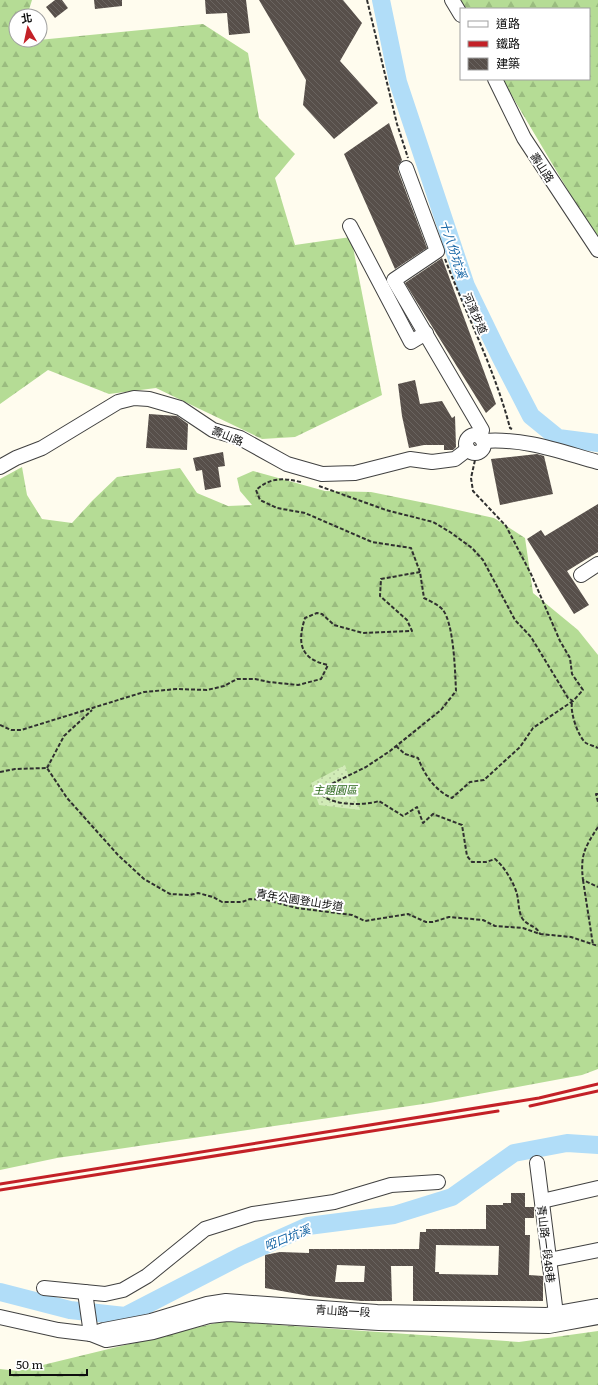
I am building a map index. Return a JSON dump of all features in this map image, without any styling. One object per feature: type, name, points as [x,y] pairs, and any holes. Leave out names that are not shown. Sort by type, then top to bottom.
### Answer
[{"type":"street","points":[[452,0],[460,14]]},
{"type":"street","name":"壽山路","points":[[495,80],[524,138],[598,250]]},
{"type":"street","points":[[407,163],[437,250],[394,280],[482,430],[477,445]]},
{"type":"street","points":[[350,226],[411,342],[426,333]]},
{"type":"street","name":"壽山路","points":[[0,468],[16,458],[42,448],[118,402],[134,398],[149,399],[180,408],[213,430],[240,438],[287,464],[322,474],[355,473],[410,459],[432,462],[455,459],[477,445]]},
{"type":"street","points":[[477,445],[499,440],[535,443],[598,462]]},
{"type":"street","points":[[581,575],[598,564]]},
{"type":"street","name":"青山路一段48巷","points":[[537,1163],[557,1319]]},
{"type":"street","points":[[44,1288],[105,1294],[123,1290],[147,1276],[205,1229],[219,1224],[253,1214],[334,1202],[391,1185],[438,1182]]},
{"type":"street","points":[[542,1201],[598,1188]]},
{"type":"street","points":[[549,1260],[598,1250]]},
{"type":"street","points":[[85,1292],[91,1329]]},
{"type":"street","name":"青山路一段","points":[[557,1319],[598,1306]]},
{"type":"street","name":"青山路一段","points":[[0,1317],[58,1330],[91,1329],[106,1340],[153,1332],[210,1316],[228,1314],[380,1323],[598,1317]]},
{"type":"path","points":[[367,0],[407,163]]},
{"type":"path","name":"河濱步道","points":[[444,255],[469,319],[493,373],[502,398],[510,428],[517,430]]},
{"type":"path","points":[[396,746],[405,754],[418,758],[423,771],[438,790],[452,798],[470,782],[484,780],[520,747],[534,728],[573,701],[583,690],[572,674],[570,658],[560,641],[534,581],[506,526],[473,491],[471,478],[477,445]]},
{"type":"path","points":[[307,482],[284,478],[265,482],[256,490],[260,500],[277,508],[305,513],[372,542],[411,548],[420,572],[424,598],[442,610],[447,620],[452,641],[456,691],[442,710],[396,746],[366,767],[319,790],[321,795],[326,799],[339,802],[366,804],[379,801],[403,816],[417,807],[423,823],[433,814],[462,825],[467,856],[472,862],[486,862],[495,859],[502,864],[517,893],[519,911],[524,921],[536,927],[540,934]]},
{"type":"path","points":[[312,484],[386,510],[433,522],[472,548],[483,560],[514,620],[531,637],[568,698],[573,701]]},
{"type":"path","points":[[0,725],[11,730],[21,730],[144,692],[177,689],[208,690],[224,686],[237,680],[255,678],[270,682],[298,685],[321,679],[328,665],[315,662],[304,652],[300,634],[305,618],[317,613],[322,614],[334,625],[363,633],[412,631],[408,620],[380,596],[381,579],[420,572]]},
{"type":"path","points":[[573,701],[570,709],[579,734],[586,743],[598,748]]},
{"type":"path","points":[[0,772],[15,768],[46,768],[64,736],[92,709]]},
{"type":"path","name":"青年公園登山步道","points":[[46,768],[67,798],[118,855],[144,879],[170,894],[190,895],[198,893],[213,897],[222,902],[242,902],[250,899],[266,900],[297,908],[352,915],[365,921],[408,914],[426,922],[433,922],[449,917],[483,920],[495,926],[523,928],[540,934],[571,936],[598,946]]},
{"type":"path","points":[[598,794],[596,794],[598,802]]},
{"type":"path","points":[[593,945],[581,862],[589,841],[598,827]]},
{"type":"path","points":[[583,880],[598,887]]},
{"type":"green space","points":[[0,0],[32,0],[30,8],[8,8],[8,48],[48,48],[48,39],[203,24],[248,53],[259,118],[295,154],[275,178],[295,245],[351,237],[382,395],[295,437],[262,439],[156,388],[109,394],[48,370],[0,404]]},
{"type":"green space","points":[[456,0],[598,0],[598,241],[503,80],[590,80],[590,8],[461,8]]},
{"type":"green space","points":[[22,467],[27,495],[42,519],[72,523],[117,477],[180,468],[197,493],[228,506],[252,505],[240,491],[237,478],[253,471],[325,491],[371,492],[494,518],[525,538],[533,593],[578,630],[598,655],[598,1069],[582,1075],[430,1103],[57,1158],[0,1170],[0,479]]},
{"type":"green space","name":"主題園區","points":[[345,765],[360,810],[319,805],[311,783]]},
{"type":"green space","points":[[224,1321],[519,1342],[598,1331],[598,1385],[0,1385],[0,1369],[18,1371]]},
{"type":"building","points":[[55,0],[62,0],[68,8],[55,18],[46,7]]},
{"type":"building","points":[[94,0],[122,0],[122,6],[95,9]]},
{"type":"building","points":[[205,0],[246,0],[250,33],[229,35],[227,13],[206,14]]},
{"type":"building","points":[[259,0],[343,0],[362,23],[340,61],[378,103],[334,139],[303,105],[306,80]]},
{"type":"building","points":[[389,123],[402,160],[398,166],[398,171],[427,248],[395,269],[344,154]]},
{"type":"building","points":[[442,258],[496,404],[486,413],[405,283]]},
{"type":"building","points":[[415,380],[420,404],[442,401],[452,418],[455,416],[456,447],[453,450],[444,450],[444,445],[424,445],[409,448],[402,416],[398,384]]},
{"type":"building","points":[[149,414],[177,416],[188,424],[187,450],[146,448]]},
{"type":"building","points":[[223,452],[225,466],[218,467],[221,487],[205,490],[202,470],[196,471],[193,458]]},
{"type":"building","points":[[537,454],[544,456],[553,494],[500,505],[491,459]]},
{"type":"building","points":[[598,504],[598,552],[567,571],[589,605],[574,614],[527,539],[541,530],[545,536]]},
{"type":"building","points":[[511,1193],[525,1193],[525,1207],[534,1207],[534,1218],[525,1218],[525,1235],[530,1235],[529,1275],[543,1276],[543,1301],[413,1301],[413,1266],[391,1266],[392,1301],[361,1301],[309,1296],[265,1288],[265,1255],[280,1252],[309,1253],[309,1249],[419,1249],[420,1232],[426,1232],[426,1229],[486,1229],[486,1205],[503,1205],[503,1203],[511,1203]],"holes":[[[436,1245],[499,1246],[498,1275],[439,1274],[439,1272],[435,1272]],[[337,1265],[365,1266],[364,1282],[335,1282]]]},
{"type":"waterway","name":"十八份坑溪","points":[[381,0],[398,82],[466,286],[501,358],[531,416],[558,438],[598,443]]},
{"type":"waterway","name":"啞口坑溪","points":[[0,1292],[70,1310],[125,1316],[241,1256],[308,1226],[394,1215],[452,1197],[514,1153],[567,1143],[598,1145]]},
{"type":"railway","points":[[0,1184],[539,1098],[598,1084]]},
{"type":"railway","points":[[530,1106],[598,1091]]},
{"type":"railway","points":[[0,1190],[498,1111]]}]
